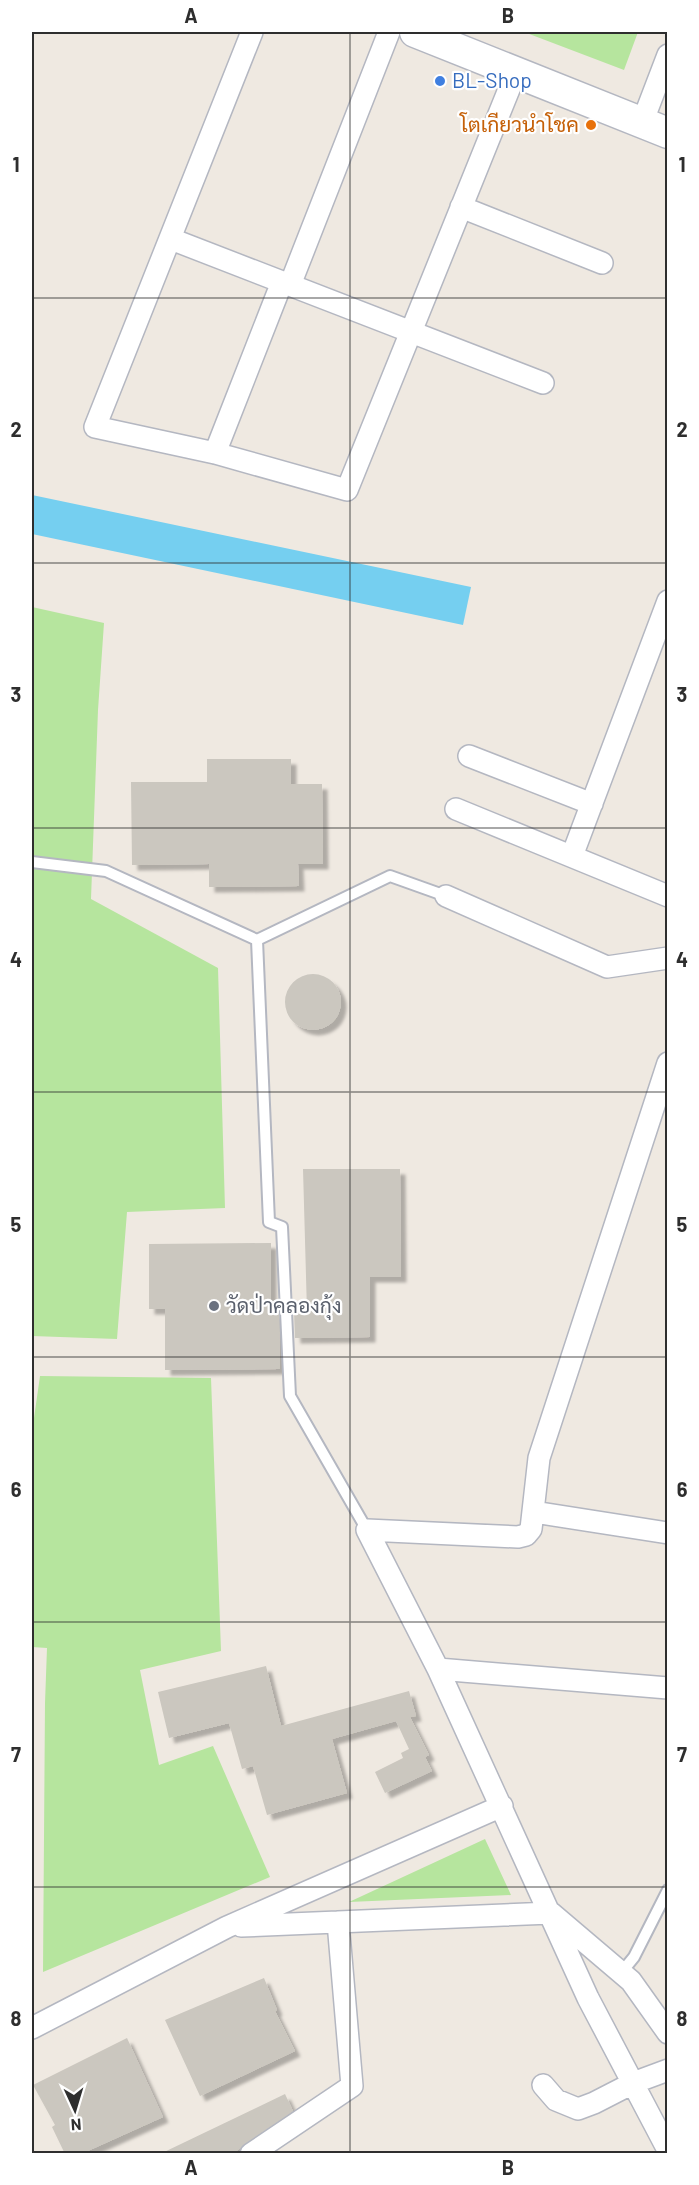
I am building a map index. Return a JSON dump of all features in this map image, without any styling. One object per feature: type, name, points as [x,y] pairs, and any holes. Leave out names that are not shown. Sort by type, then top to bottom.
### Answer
[{"type":"street","points":[[252,32],[95,427],[215,453],[347,490],[516,72]]},
{"type":"street","points":[[215,453],[389,32]]},
{"type":"street","points":[[415,32],[655,128],[668,55]]},
{"type":"street","points":[[461,207],[602,263]]},
{"type":"street","points":[[171,239],[543,383]]},
{"type":"street","points":[[572,856],[668,601]]},
{"type":"street","points":[[470,756],[592,804]]},
{"type":"street","points":[[456,809],[668,896]]},
{"type":"street","points":[[446,896],[607,967],[668,958]]},
{"type":"street","points":[[668,1063],[660,1109],[539,1458],[531,1529],[526,1535],[518,1537],[367,1530],[438,1669],[588,1998],[668,2150]]},
{"type":"street","points":[[534,1512],[668,1533]]},
{"type":"street","points":[[438,1669],[668,1688]]},
{"type":"street","points":[[32,2028],[227,1927],[502,1806]]},
{"type":"street","points":[[227,1927],[551,1913],[631,1981],[668,2033]]},
{"type":"street","points":[[251,2154],[352,2086],[338,1922]]},
{"type":"street","points":[[543,2085],[556,2100],[578,2109],[633,2083],[668,2070]]},
{"type":"lane","points":[[32,862],[106,871],[257,940]]},
{"type":"lane","points":[[257,940],[390,876],[446,896]]},
{"type":"lane","points":[[257,940],[269,1222],[282,1227],[290,1396],[367,1530]]},
{"type":"lane","points":[[621,1973],[634,1957],[668,1890]]},
{"type":"green space","points":[[524,32],[638,32],[624,70]]},
{"type":"green space","points":[[32,607],[104,623],[98,710],[91,899],[218,968],[225,1208],[127,1212],[117,1339],[32,1336]]},
{"type":"green space","points":[[40,1376],[211,1378],[221,1651],[140,1670],[159,1765],[213,1746],[270,1877],[43,1972],[47,1648],[32,1647],[32,1432]]},
{"type":"green space","points":[[485,1839],[511,1895],[349,1902]]},
{"type":"water","points":[[32,495],[471,587],[463,625],[32,534]]},
{"type":"building","points":[[207,759],[291,759],[291,784],[322,784],[323,864],[298,864],[299,886],[209,887],[209,864],[132,865],[131,782],[207,782]]},
{"type":"building","points":[[307,974],[319,974],[333,982],[341,996],[339,1013],[333,1022],[319,1030],[307,1030],[290,1018],[285,1008],[285,996],[297,979]]},
{"type":"building","points":[[303,1169],[400,1169],[401,1277],[370,1277],[370,1337],[295,1338],[294,1312],[307,1312]]},
{"type":"building","points":[[271,1243],[271,1313],[279,1312],[280,1369],[165,1370],[165,1309],[149,1309],[149,1244]]},
{"type":"building","points":[[266,1666],[281,1726],[409,1691],[416,1716],[410,1717],[429,1755],[425,1757],[432,1771],[385,1793],[375,1772],[403,1758],[401,1753],[409,1749],[396,1721],[332,1739],[347,1793],[267,1815],[253,1766],[242,1769],[229,1723],[169,1738],[158,1692]]},
{"type":"building","points":[[264,1978],[277,2010],[275,2011],[295,2051],[200,2096],[165,2020]]},
{"type":"building","points":[[127,2038],[163,2117],[81,2154],[65,2154],[52,2127],[55,2125],[33,2085]]},
{"type":"building","points":[[285,2094],[293,2111],[232,2154],[160,2154]]},
{"type":"place","name":"BL-Shop","points":[[440,81]]},
{"type":"place","name":"โตเกียวนำโชค","points":[[591,125]]},
{"type":"place","name":"วัดป่าคลองกุ้ง","points":[[214,1306]]}]
